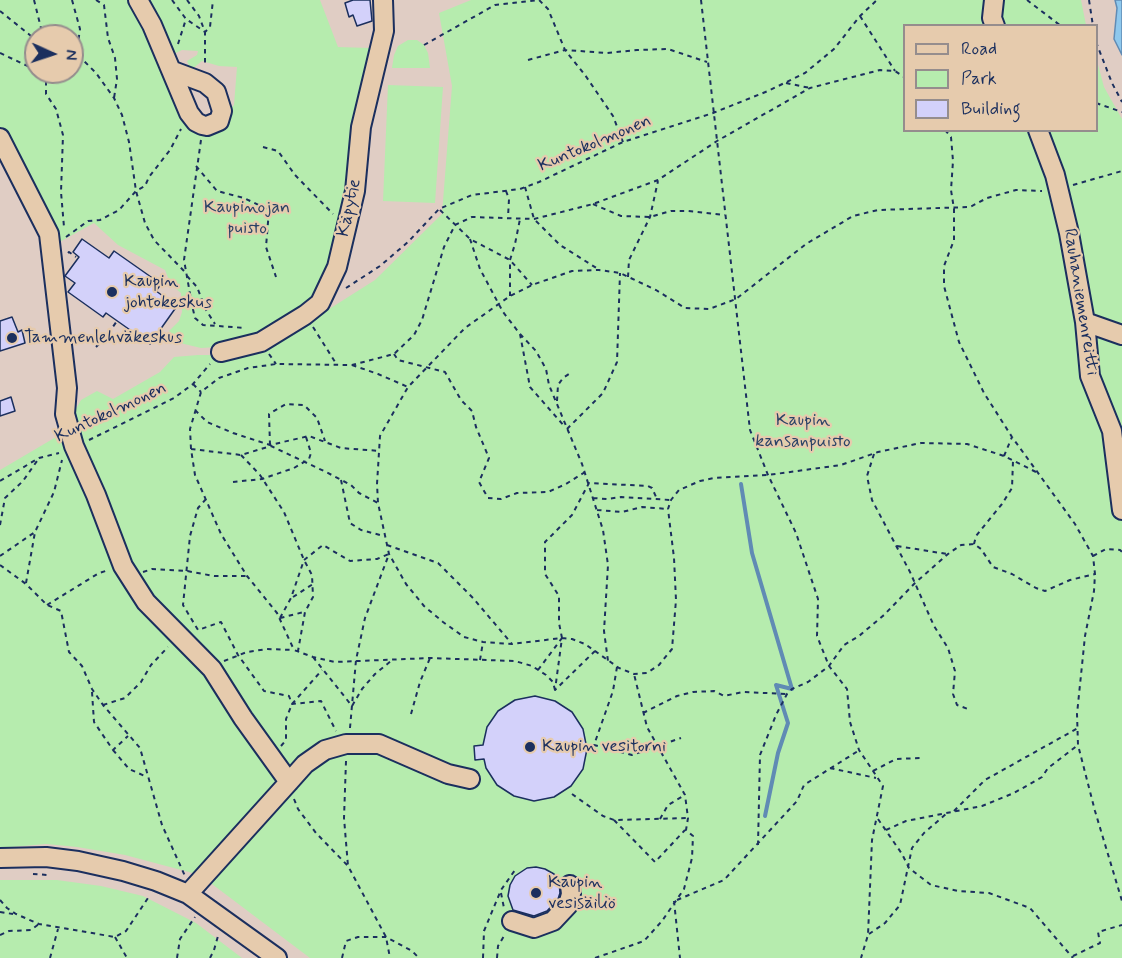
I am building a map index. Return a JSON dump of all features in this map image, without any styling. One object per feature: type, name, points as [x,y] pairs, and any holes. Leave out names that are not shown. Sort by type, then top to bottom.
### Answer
[{"type":"street","points":[[138,0],[150,20],[178,89],[196,119],[207,126],[219,121],[222,111],[216,92],[205,83],[169,63]]},
{"type":"street","name":"Käpytie","points":[[221,352],[261,342],[305,315],[320,303],[338,267],[355,191],[361,127],[384,31],[383,0]]},
{"type":"street","points":[[994,0],[992,18],[994,24]]},
{"type":"street","name":"Rauhaniemenreitti","points":[[1039,132],[1055,175],[1070,233],[1086,322],[1089,376],[1112,431],[1122,510]]},
{"type":"street","points":[[0,138],[53,244],[67,388],[65,414],[69,449],[96,495],[126,571],[146,602],[212,669],[243,718],[289,782]]},
{"type":"street","points":[[1086,322],[1122,335]]},
{"type":"street","points":[[190,890],[305,764],[325,750],[345,745],[379,744],[448,774],[470,779]]},
{"type":"street","points":[[0,858],[46,857],[78,861],[123,870],[190,890],[277,958]]},
{"type":"street","points":[[513,921],[534,927],[553,921],[568,905],[571,894],[570,885]]},
{"type":"path","points":[[34,0],[41,24]]},
{"type":"path","points":[[72,0],[79,24]]},
{"type":"path","points":[[96,0],[104,4],[108,38],[115,58],[117,79],[114,98]]},
{"type":"path","points":[[172,0],[186,19],[205,33]]},
{"type":"path","points":[[187,0],[199,16],[205,33],[205,83]]},
{"type":"path","points":[[205,33],[210,27],[213,0]]},
{"type":"path","points":[[424,45],[495,5],[539,0],[548,9],[565,50],[613,116],[623,142]]},
{"type":"path","points":[[701,0],[750,430],[768,475],[796,533],[818,598],[817,636],[829,666],[847,689],[850,722],[859,750],[883,786],[872,840],[868,935],[861,958]]},
{"type":"path","name":"Kuntokolmonen","points":[[343,289],[380,266],[408,242],[439,209],[472,195],[525,187],[623,142],[713,113],[805,73],[834,49],[860,15],[877,0]]},
{"type":"path","points":[[1027,0],[1058,24]]},
{"type":"path","points":[[1089,0],[1093,24]]},
{"type":"path","points":[[0,11],[24,30]]},
{"type":"path","points":[[860,15],[895,71],[903,76]]},
{"type":"path","points":[[169,63],[180,43],[186,19]]},
{"type":"path","points":[[1098,47],[1122,102]]},
{"type":"path","points":[[528,60],[565,50],[607,53],[668,49],[707,62]]},
{"type":"path","points":[[0,53],[24,64]]},
{"type":"path","points":[[84,60],[114,98],[122,115],[129,142],[136,191],[154,240],[185,272],[196,287],[216,326],[203,326],[195,318],[187,276]]},
{"type":"path","points":[[296,651],[277,613],[247,576],[221,534],[195,475],[190,429],[201,392],[219,378],[248,368],[276,364],[352,365],[394,354],[414,335],[422,320],[429,304],[444,247],[455,225],[472,217],[534,219],[594,204],[658,180],[717,141],[810,88],[866,72],[895,71]]},
{"type":"path","points":[[786,83],[810,88]]},
{"type":"path","points":[[46,84],[46,93],[56,109],[63,135],[61,192],[64,228],[53,244]]},
{"type":"path","points":[[1098,105],[1122,112]]},
{"type":"path","points":[[185,272],[184,260],[196,166],[196,119]]},
{"type":"path","points":[[53,244],[88,221],[100,220],[119,210],[136,191],[145,186],[149,177],[196,119]]},
{"type":"path","points":[[946,132],[951,138],[953,161],[951,190],[954,209],[954,240],[944,266],[944,286],[951,319],[984,393],[1036,472],[1075,524],[1093,556],[1094,591],[1085,636],[1077,714],[1078,745],[1122,901]]},
{"type":"path","points":[[263,147],[278,151],[295,175],[346,226]]},
{"type":"path","points":[[196,166],[217,191],[244,198],[269,210],[266,247],[276,277]]},
{"type":"path","points":[[1036,472],[1004,456],[967,444],[921,443],[840,465],[768,475],[714,478],[679,490],[668,509],[676,600],[672,649],[659,665],[647,673],[634,674],[617,667],[585,644],[562,638],[512,644],[483,642],[464,636],[443,622],[424,606],[406,584],[389,554],[378,503],[377,484],[380,436],[408,387],[465,328],[510,296],[532,285],[572,271],[599,270],[620,273],[656,290],[685,308],[709,309],[736,299],[806,244],[853,216],[878,210],[970,207],[987,198],[1016,190],[1059,192],[1089,180],[1122,171]]},
{"type":"path","points":[[628,277],[629,260],[650,217],[658,180]]},
{"type":"path","points":[[525,187],[534,219],[560,245],[599,270]]},
{"type":"path","points":[[506,191],[509,199],[508,218]]},
{"type":"path","points":[[435,203],[470,238],[510,260],[532,285]]},
{"type":"path","points":[[594,204],[621,216],[650,217],[671,211],[688,211],[726,216]]},
{"type":"path","points":[[510,296],[510,260],[520,219]]},
{"type":"path","points":[[470,238],[480,269],[499,305],[520,334],[536,351],[546,369],[556,404],[589,483],[603,530],[608,564],[604,631],[608,661]]},
{"type":"path","points":[[567,429],[603,393],[617,362],[620,273]]},
{"type":"path","points":[[305,315],[337,365]]},
{"type":"path","points":[[96,347],[117,321]]},
{"type":"path","points":[[520,334],[530,387],[567,429]]},
{"type":"path","name":"Kuntokolmonen","points":[[0,481],[39,458],[69,449],[162,405],[193,384],[221,352]]},
{"type":"path","points":[[394,354],[398,360],[445,372],[461,400],[472,411],[489,458],[479,482],[488,498],[501,499],[517,493],[548,492],[585,472]]},
{"type":"path","points":[[352,365],[408,387]]},
{"type":"path","points":[[556,404],[558,385],[572,372]]},
{"type":"path","points":[[193,384],[201,392]]},
{"type":"path","points":[[270,445],[269,414],[286,404],[304,405],[317,418],[325,442]]},
{"type":"path","points":[[195,410],[207,422],[270,445],[306,437],[341,448],[380,451]]},
{"type":"path","points":[[233,482],[262,479],[294,468],[309,459],[311,453],[306,437]]},
{"type":"path","points":[[1004,456],[1012,437]]},
{"type":"path","points":[[191,448],[241,455],[271,446],[351,485],[359,493],[378,503]]},
{"type":"path","points":[[26,584],[35,532],[54,492],[69,449]]},
{"type":"path","points":[[874,454],[867,476],[872,500],[897,546],[934,626],[948,648],[955,671],[953,694],[957,705],[968,709]]},
{"type":"path","points":[[241,455],[262,479],[284,512],[312,575],[313,597],[305,612],[296,651]]},
{"type":"path","points":[[0,525],[5,498],[24,480],[39,458]]},
{"type":"path","points":[[974,544],[976,537],[1012,488],[1013,461]]},
{"type":"path","points":[[341,480],[350,523],[361,530],[385,537]]},
{"type":"path","points":[[589,483],[648,486],[652,488],[657,499]]},
{"type":"path","points":[[555,690],[562,638],[559,623],[559,596],[545,574],[545,542],[572,515],[589,483]]},
{"type":"path","points":[[593,498],[672,500]]},
{"type":"path","points":[[206,499],[198,508],[190,536],[183,605],[198,630],[222,622],[238,655],[264,691],[289,696],[292,704]]},
{"type":"path","points":[[597,510],[622,512],[642,507],[668,509]]},
{"type":"path","points":[[0,556],[35,532]]},
{"type":"path","points":[[758,845],[760,754],[787,694],[829,666],[844,645],[884,615],[948,554],[962,545],[974,544],[981,549],[993,567],[1045,591],[1070,580],[1095,574]]},
{"type":"path","points":[[305,612],[280,618],[291,598],[304,560],[323,545],[350,561],[377,560],[389,554]]},
{"type":"path","points":[[387,545],[438,563],[512,644]]},
{"type":"path","points":[[897,546],[948,554]]},
{"type":"path","points":[[1093,556],[1106,549],[1122,552]]},
{"type":"path","points":[[348,866],[344,818],[345,745],[352,706],[356,660],[365,618],[389,554]]},
{"type":"path","points":[[0,565],[26,584],[47,604],[62,611],[69,652],[82,666],[92,689],[103,705],[140,748],[162,825],[190,890]]},
{"type":"path","points":[[47,604],[99,573],[152,568],[214,576],[247,576]]},
{"type":"path","points":[[291,598],[313,584]]},
{"type":"path","points":[[103,705],[125,698],[141,682],[151,665],[180,638]]},
{"type":"path","points":[[538,669],[562,638]]},
{"type":"path","points":[[480,660],[483,642]]},
{"type":"path","points":[[212,669],[229,658],[267,649],[296,651],[335,662],[430,658],[515,661],[538,669],[553,682],[555,690]]},
{"type":"path","points":[[555,690],[596,650]]},
{"type":"path","points":[[313,657],[352,706]]},
{"type":"path","points":[[411,714],[430,658]]},
{"type":"path","points":[[352,706],[375,674],[393,660]]},
{"type":"path","points":[[617,667],[613,691],[594,746],[632,756],[681,738]]},
{"type":"path","points":[[272,758],[286,740],[286,719],[292,704],[323,669]]},
{"type":"path","points":[[614,820],[655,862],[686,830],[688,818],[685,795],[647,727],[634,674]]},
{"type":"path","points":[[92,689],[94,722],[129,769],[148,778]]},
{"type":"path","points":[[643,713],[677,696],[693,692],[714,691],[724,696],[743,692],[787,694]]},
{"type":"path","points":[[292,704],[321,701],[345,745]]},
{"type":"path","points":[[953,812],[985,780],[1078,728]]},
{"type":"path","points":[[113,750],[129,735]]},
{"type":"path","points":[[886,830],[906,821],[982,806],[1027,788],[1078,745]]},
{"type":"path","points":[[674,901],[724,880],[797,801],[804,785],[859,750]]},
{"type":"path","points":[[873,771],[896,759],[922,759]]},
{"type":"path","points":[[830,768],[876,778]]},
{"type":"path","points":[[289,782],[298,809],[316,833],[348,866],[386,937],[390,958]]},
{"type":"path","points":[[572,794],[603,816],[614,820],[688,818]]},
{"type":"path","points":[[659,820],[668,805],[685,795]]},
{"type":"path","points":[[868,935],[885,923],[900,905],[912,848],[924,832],[946,814]]},
{"type":"path","points":[[877,817],[909,868],[931,885],[958,891],[989,893],[1030,908],[1073,957],[1100,943],[1098,933],[1122,925]]},
{"type":"path","points":[[595,958],[644,941],[662,921],[684,889],[692,858],[693,836],[686,830]]},
{"type":"path","points":[[483,958],[484,931],[501,890],[515,870]]},
{"type":"path","points":[[24,874],[57,875]]},
{"type":"path","points":[[0,900],[16,914],[39,924],[115,937],[126,931],[150,895]]},
{"type":"path","points":[[674,901],[680,958]]},
{"type":"path","points":[[0,912],[16,914]]},
{"type":"path","points":[[186,913],[203,923]]},
{"type":"path","points":[[177,958],[180,939],[194,918]]},
{"type":"path","points":[[496,958],[498,946],[513,921]]},
{"type":"path","points":[[0,935],[9,931],[31,930],[39,924]]},
{"type":"path","points":[[51,957],[58,928]]},
{"type":"path","points":[[115,937],[127,958]]},
{"type":"path","points":[[342,958],[346,941],[358,937],[386,937],[412,951],[419,958]]},
{"type":"path","points":[[210,958],[217,938]]},
{"type":"green space","name":"Kaupinojan puisto","points":[[0,0],[134,0],[201,129],[224,115],[234,105],[237,67],[219,66],[202,61],[191,70],[187,61],[197,55],[198,51],[182,50],[170,56],[142,0],[320,0],[338,47],[370,48],[350,197],[321,293],[268,333],[217,347],[201,348],[180,343],[169,331],[179,321],[182,312],[181,293],[171,285],[165,270],[118,245],[94,223],[56,244],[0,132]]},
{"type":"green space","name":"Kaupin kansanpuisto","points":[[471,0],[1081,0],[1086,24],[903,24],[903,132],[1098,132],[1098,65],[1104,87],[1122,119],[1122,958],[310,958],[200,875],[125,855],[77,847],[46,844],[0,848],[0,470],[73,427],[73,414],[81,400],[97,391],[113,399],[160,372],[174,357],[220,355],[315,318],[375,280],[442,214],[452,86],[439,13]]},
{"type":"green space","points":[[408,40],[417,40],[424,45],[428,53],[430,68],[392,68],[398,46]]},
{"type":"green space","points":[[388,85],[443,87],[435,203],[383,201]]},
{"type":"green space","points":[[0,880],[57,880],[101,886],[143,896],[196,923],[242,958],[0,958]]},
{"type":"water","points":[[1115,0],[1122,0],[1122,55],[1114,39],[1117,8]]},
{"type":"building","points":[[353,0],[370,0],[372,21],[357,26],[353,15],[349,17],[345,3]]},
{"type":"building","name":"Kaupin johtokeskus","points":[[82,239],[109,258],[114,251],[161,284],[156,291],[177,306],[150,344],[106,313],[103,317],[68,292],[75,283],[65,276],[79,257],[73,252]]},
{"type":"building","name":"Tammenlehväkeskus","points":[[12,317],[18,332],[22,330],[25,343],[0,351],[0,321]]},
{"type":"building","name":"Tammenlehväkeskus","points":[[11,397],[15,411],[0,416],[0,401]]},
{"type":"building","name":"Kaupin vesitorni","points":[[535,696],[555,701],[572,712],[583,729],[587,749],[583,769],[571,786],[554,797],[534,801],[514,796],[497,785],[486,768],[484,759],[475,760],[474,746],[483,745],[487,727],[498,711],[515,700]]},
{"type":"building","name":"Kaupin vesisäiliö","points":[[536,867],[554,874],[559,882],[560,893],[558,899],[547,911],[534,916],[513,910],[508,896],[515,876],[527,868]]},
{"type":"waterway","points":[[741,484],[752,553],[792,689],[776,685],[788,723],[778,753],[765,816]]},
{"type":"place","name":"Kaupin johtokeskus","points":[[112,292]]},
{"type":"place","name":"Tammenlehväkeskus","points":[[12,338]]},
{"type":"place","name":"Kaupin vesitorni","points":[[530,747]]},
{"type":"place","name":"Kaupin vesisäiliö","points":[[536,893]]}]
